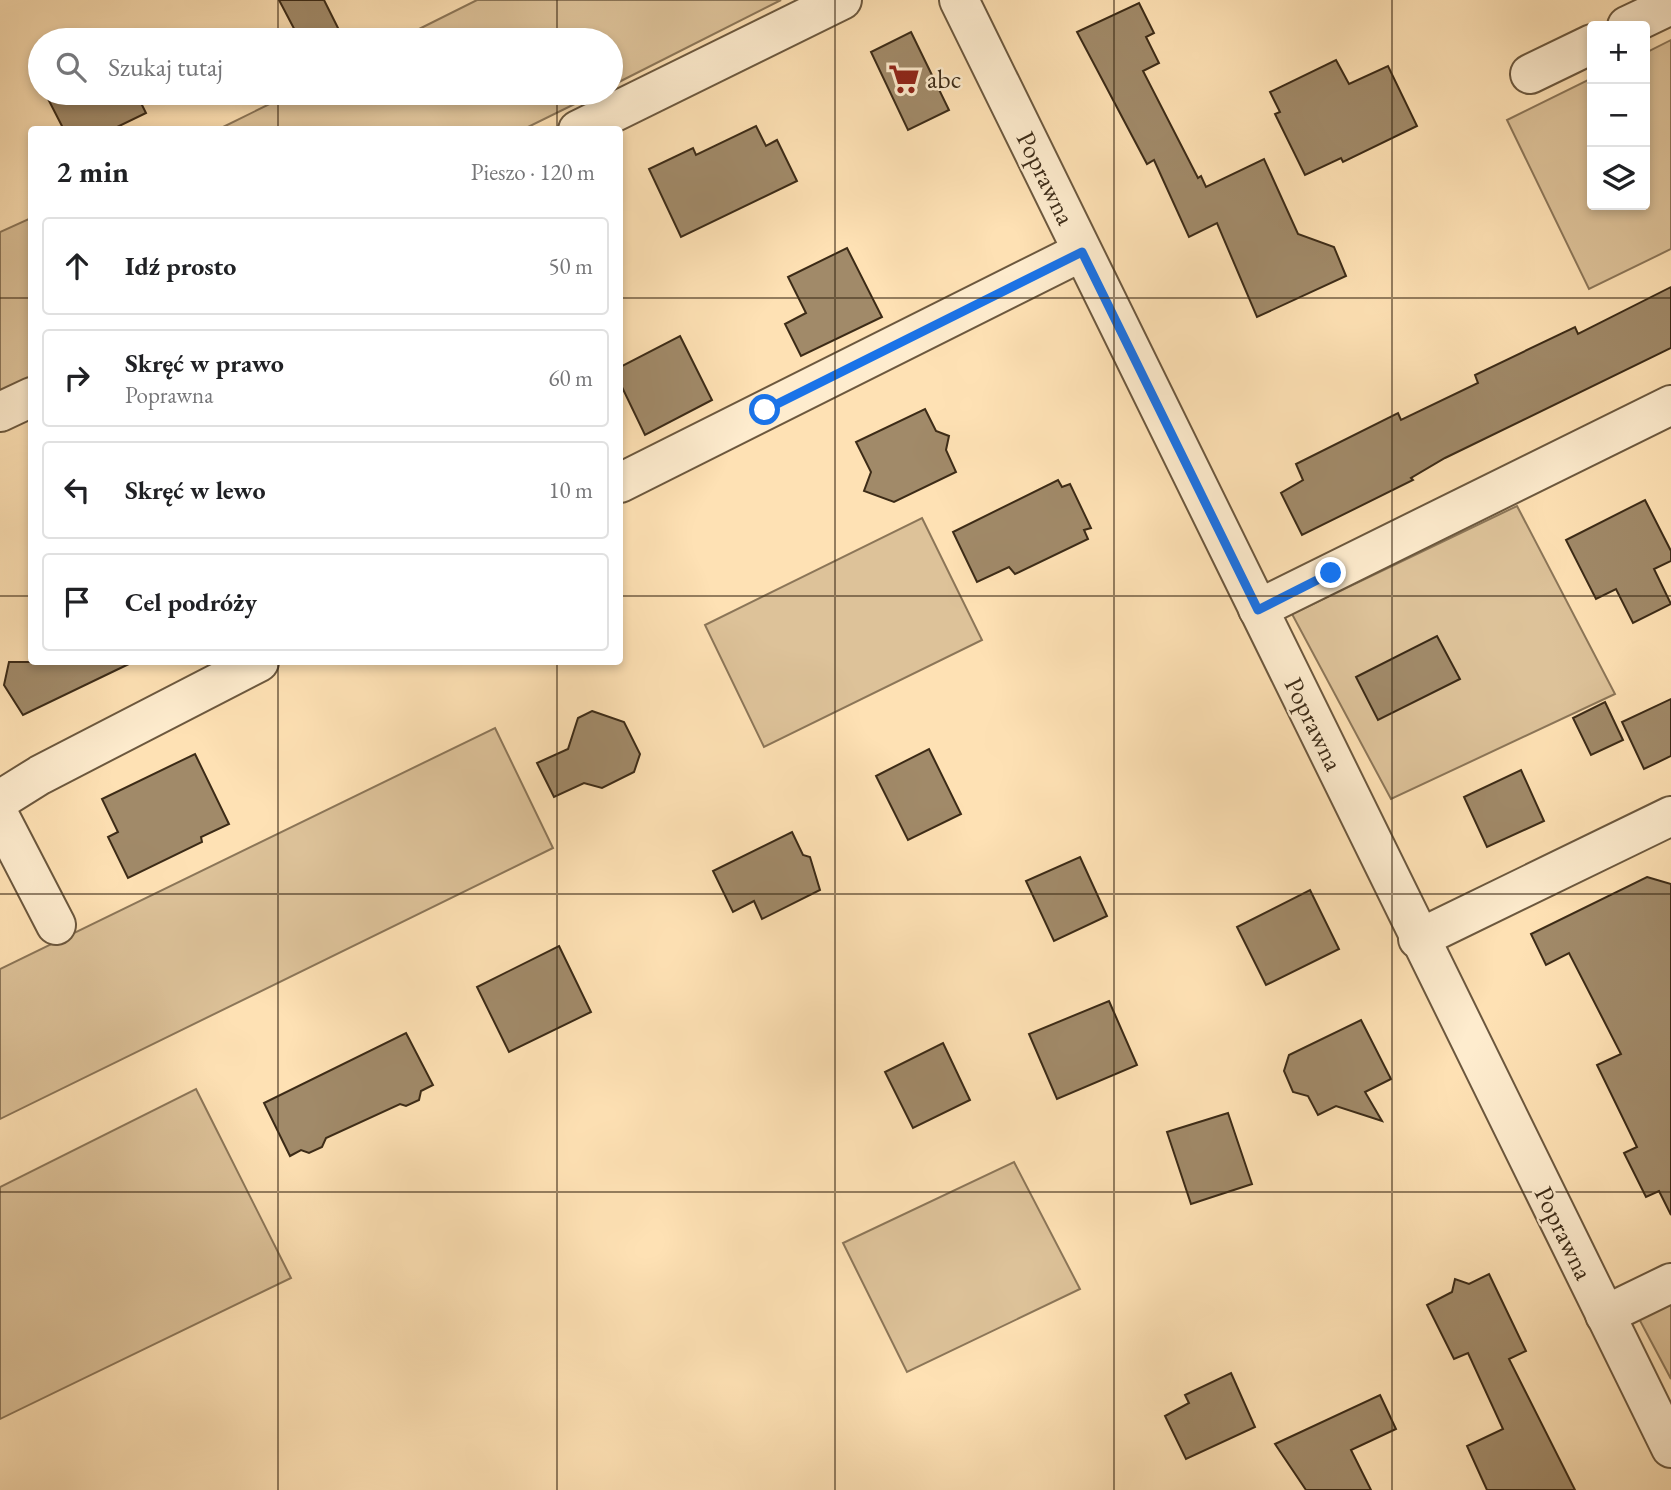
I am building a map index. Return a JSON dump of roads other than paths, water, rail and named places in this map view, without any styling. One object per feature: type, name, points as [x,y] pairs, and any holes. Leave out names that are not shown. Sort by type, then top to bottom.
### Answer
[{"type":"street","points":[[586,126],[842,0]]},
{"type":"street","name":"Poprawna","points":[[959,0],[1418,939],[1671,1448]]},
{"type":"street","points":[[1638,21],[1671,5]]},
{"type":"street","points":[[1530,74],[1587,46]]},
{"type":"street","points":[[623,482],[1082,252]]},
{"type":"street","points":[[0,412],[28,399]]},
{"type":"street","points":[[1258,610],[1671,405]]},
{"type":"street","points":[[0,800],[64,763],[254,665]]},
{"type":"street","points":[[1418,939],[1671,816]]},
{"type":"street","points":[[0,817],[56,925]]},
{"type":"street","points":[[1605,1315],[1671,1283]]},
{"type":"place","name":"abc","points":[[904,79]]}]
